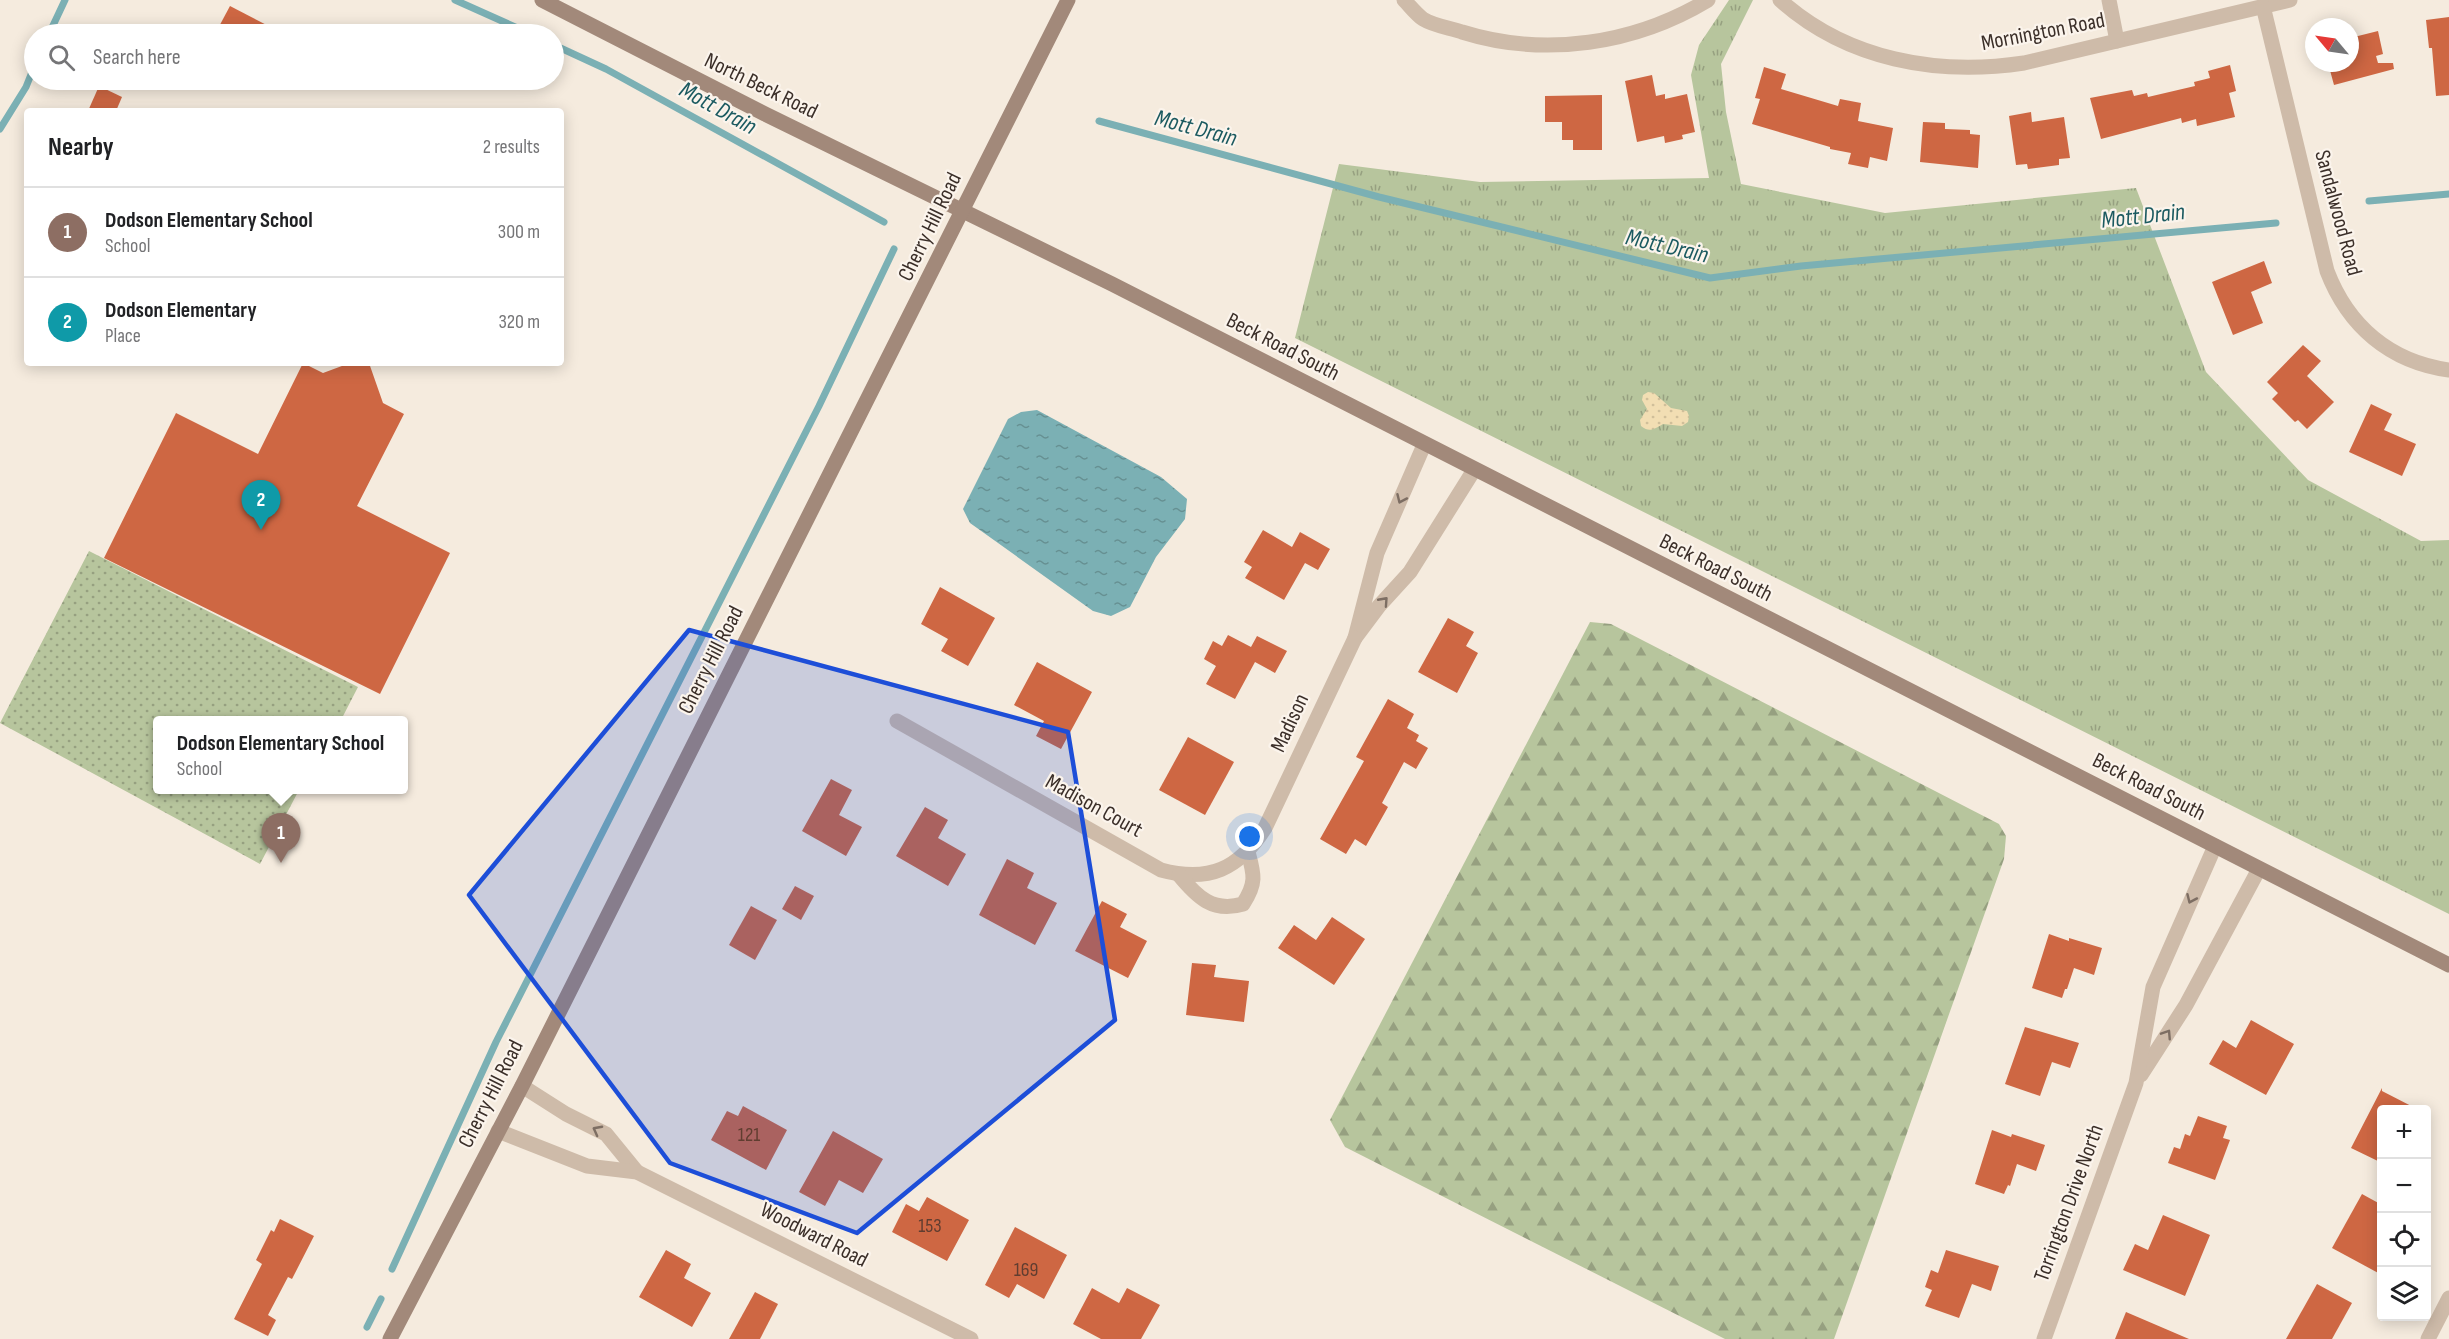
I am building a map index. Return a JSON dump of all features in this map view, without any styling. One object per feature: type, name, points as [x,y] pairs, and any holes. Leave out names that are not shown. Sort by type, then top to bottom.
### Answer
[{"type":"main road","name":"North Beck Road","points":[[542,0],[687,75],[962,210]]},
{"type":"main road","name":"Cherry Hill Road","points":[[390,1339],[522,1086],[1068,0]]},
{"type":"main road","name":"Beck Road South","points":[[962,210],[1122,289],[1424,445],[2449,965]]},
{"type":"street","points":[[1404,0],[1424,20],[1474,36],[1530,45],[1566,45],[1610,40],[1653,28],[1686,14],[1708,0]]},
{"type":"street","name":"Mornington Road","points":[[1780,0],[1824,31],[1873,54],[1912,64],[1955,69],[2024,63],[2290,0]]},
{"type":"street","points":[[2109,0],[2116,41]]},
{"type":"street","name":"Sandalwood Road","points":[[2264,6],[2324,261],[2333,288],[2353,319],[2370,337],[2391,351],[2430,367],[2449,370]]},
{"type":"street","name":"Madison","points":[[1265,828],[1355,638],[1377,553],[1424,445]]},
{"type":"street","name":"Madison","points":[[1355,638],[1379,606],[1410,572],[1474,470]]},
{"type":"street","name":"Madison Court","points":[[897,721],[1161,870],[1179,875],[1220,871],[1248,852],[1265,828]]},
{"type":"street","name":"Torrington Drive North","points":[[2044,1339],[2136,1083],[2153,987],[2215,846]]},
{"type":"street","points":[[1179,875],[1191,889],[1222,908],[1243,904],[1251,892],[1254,875],[1248,852]]},
{"type":"street","name":"Torrington Drive North","points":[[2136,1083],[2186,1005],[2259,869]]},
{"type":"street","name":"Woodward Road","points":[[522,1086],[566,1114],[606,1134],[637,1172]]},
{"type":"street","name":"Woodward Road","points":[[498,1131],[587,1167],[637,1172],[971,1339]]},
{"type":"street","points":[[2428,1339],[2449,1298]]},
{"type":"highlighted area","points":[[689,630],[1068,732],[1115,1020],[857,1233],[670,1163],[469,895]]},
{"type":"green space","points":[[1729,0],[1753,0],[1721,64],[1726,112],[1741,184],[1885,213],[2136,188],[2206,372],[2308,480],[2421,541],[2449,540],[2449,914],[1295,338],[1339,164],[1480,182],[1709,178],[1691,75],[1699,45]]},
{"type":"green space","points":[[89,551],[358,687],[343,716],[153,716],[153,794],[297,794],[260,864],[0,723]]},
{"type":"green space","points":[[1590,622],[1611,624],[1999,824],[2006,836],[2004,859],[1834,1339],[1725,1339],[1345,1147],[1330,1120]]},
{"type":"sand","points":[[1648,392],[1654,393],[1671,408],[1687,411],[1688,422],[1682,426],[1663,424],[1650,430],[1641,426],[1640,420],[1647,409],[1642,400],[1643,395]]},
{"type":"water","points":[[1037,410],[1161,477],[1187,499],[1185,519],[1156,557],[1130,607],[1111,616],[1093,611],[970,523],[963,509],[1008,419],[1021,412]]},
{"type":"building","points":[[230,6],[265,24],[220,24]]},
{"type":"building","points":[[2449,17],[2449,95],[2436,96],[2432,48],[2429,48],[2426,20]]},
{"type":"building","points":[[2378,31],[2383,54],[2376,56],[2378,63],[2393,63],[2394,69],[2334,85],[2330,72],[2359,72],[2359,36]]},
{"type":"building","points":[[2230,65],[2236,91],[2229,93],[2235,117],[2197,126],[2196,119],[2182,123],[2181,118],[2101,139],[2090,98],[2132,90],[2134,96],[2147,93],[2148,97],[2195,86],[2194,82],[2210,78],[2208,71]]},
{"type":"building","points":[[1764,67],[1786,74],[1781,89],[1838,106],[1840,99],[1861,103],[1858,121],[1893,128],[1887,161],[1870,157],[1868,168],[1848,164],[1851,153],[1830,149],[1830,147],[1752,124],[1760,99],[1755,98]]},
{"type":"building","points":[[1652,75],[1656,96],[1665,94],[1665,99],[1687,94],[1695,132],[1682,135],[1683,139],[1665,143],[1664,136],[1637,142],[1625,81]]},
{"type":"building","points":[[97,90],[107,90],[122,97],[117,108],[89,108]]},
{"type":"building","points":[[1602,95],[1602,150],[1573,150],[1573,140],[1562,140],[1562,122],[1545,122],[1545,96]]},
{"type":"building","points":[[2031,112],[2032,122],[2064,117],[2070,158],[2059,159],[2059,165],[2028,169],[2027,164],[2016,165],[2009,116]]},
{"type":"building","points":[[1923,122],[1945,123],[1945,129],[1970,130],[1970,134],[1980,135],[1978,168],[1920,162]]},
{"type":"building","points":[[2264,261],[2272,283],[2251,292],[2263,323],[2233,335],[2212,282]]},
{"type":"building","points":[[2303,345],[2321,361],[2307,376],[2334,402],[2307,429],[2298,420],[2295,422],[2272,399],[2278,393],[2267,382]]},
{"type":"building","points":[[302,366],[309,366],[323,373],[342,366],[370,366],[383,403],[404,414],[357,506],[450,553],[380,694],[104,558],[176,413],[258,454]]},
{"type":"building","points":[[2371,404],[2392,414],[2384,430],[2416,444],[2402,476],[2349,452]]},
{"type":"building","points":[[1263,530],[1292,547],[1300,532],[1330,549],[1318,570],[1305,563],[1284,600],[1245,578],[1252,567],[1244,562]]},
{"type":"building","points":[[940,587],[995,618],[968,666],[941,651],[948,639],[921,624]]},
{"type":"building","points":[[1448,618],[1474,632],[1466,646],[1478,653],[1457,693],[1418,672]]},
{"type":"building","points":[[1228,635],[1251,647],[1257,636],[1287,651],[1275,673],[1255,662],[1235,699],[1206,684],[1216,666],[1204,659],[1213,641],[1222,646]]},
{"type":"building","points":[[1037,662],[1092,692],[1061,749],[1036,736],[1044,721],[1014,705]]},
{"type":"building","points":[[1388,699],[1414,714],[1407,728],[1419,735],[1416,741],[1428,748],[1416,769],[1404,762],[1382,803],[1388,807],[1366,846],[1355,839],[1346,854],[1320,839],[1364,761],[1356,757]]},
{"type":"building","points":[[1188,737],[1234,762],[1205,815],[1159,790]]},
{"type":"building","points":[[831,779],[852,790],[839,815],[862,827],[846,856],[802,831]]},
{"type":"building","points":[[925,807],[948,820],[938,838],[966,854],[948,886],[896,856]]},
{"type":"building","points":[[1007,859],[1034,873],[1027,888],[1057,903],[1035,945],[979,915]]},
{"type":"building","points":[[795,886],[814,896],[801,920],[782,909]]},
{"type":"building","points":[[1102,901],[1127,914],[1120,927],[1147,941],[1128,978],[1075,951]]},
{"type":"building","points":[[751,906],[777,920],[755,960],[729,945]]},
{"type":"building","points":[[1332,917],[1365,939],[1334,985],[1278,948],[1294,925],[1316,940]]},
{"type":"building","points":[[2049,934],[2102,948],[2094,975],[2074,968],[2062,998],[2032,988]]},
{"type":"building","points":[[1192,963],[1216,965],[1214,977],[1249,981],[1244,1022],[1186,1015]]},
{"type":"building","points":[[2251,1020],[2294,1044],[2266,1095],[2209,1064],[2223,1040],[2236,1048]]},
{"type":"building","points":[[2025,1027],[2079,1043],[2070,1068],[2052,1062],[2040,1096],[2005,1084]]},
{"type":"building","points":[[2382,1088],[2382,1091],[2409,1105],[2377,1105],[2377,1161],[2351,1148]]},
{"type":"building","points":[[743,1106],[787,1130],[766,1170],[711,1140],[727,1111],[738,1116]]},
{"type":"building","points":[[2198,1116],[2227,1126],[2223,1138],[2230,1140],[2215,1180],[2168,1163],[2174,1147],[2180,1149],[2185,1134],[2190,1136]]},
{"type":"building","points":[[1992,1130],[2045,1145],[2036,1171],[2017,1164],[2010,1186],[2008,1185],[2004,1194],[1975,1184]]},
{"type":"building","points":[[833,1131],[883,1159],[863,1193],[839,1180],[825,1206],[799,1192]]},
{"type":"building","points":[[2362,1194],[2377,1202],[2377,1272],[2332,1248]]},
{"type":"building","points":[[927,1197],[969,1220],[947,1261],[892,1232],[906,1204],[919,1211]]},
{"type":"building","points":[[2163,1215],[2210,1235],[2185,1296],[2123,1270],[2135,1244],[2148,1250]]},
{"type":"building","points":[[280,1219],[314,1236],[292,1279],[288,1277],[268,1315],[276,1320],[268,1336],[234,1319],[262,1264],[256,1260],[271,1230],[274,1232]]},
{"type":"building","points":[[1015,1227],[1067,1255],[1044,1299],[1017,1284],[1009,1298],[985,1285]]},
{"type":"building","points":[[666,1250],[691,1264],[684,1278],[711,1293],[692,1327],[639,1297]]},
{"type":"building","points":[[1946,1250],[1999,1266],[1991,1291],[1972,1284],[1959,1318],[1925,1306],[1932,1290],[1925,1287],[1931,1270],[1938,1273]]},
{"type":"building","points":[[2317,1284],[2352,1303],[2332,1339],[2286,1339]]},
{"type":"building","points":[[1092,1288],[1119,1303],[1127,1288],[1160,1305],[1141,1339],[1101,1339],[1073,1324]]},
{"type":"building","points":[[755,1292],[778,1304],[760,1339],[729,1339]]},
{"type":"building","points":[[2126,1312],[2189,1339],[2115,1339]]},
{"type":"waterway","name":"Mott Drain","points":[[54,24],[65,0]]},
{"type":"waterway","name":"Mott Drain","points":[[455,0],[509,24]]},
{"type":"waterway","name":"Mott Drain","points":[[564,50],[606,69],[884,222]]},
{"type":"waterway","name":"Mott Drain","points":[[0,129],[24,90]]},
{"type":"waterway","name":"Mott Drain","points":[[1099,121],[1379,197],[1710,278],[1801,266],[2276,223]]},
{"type":"waterway","name":"Mott Drain","points":[[2369,201],[2449,194]]},
{"type":"waterway","points":[[392,1269],[496,1042],[819,406],[894,249]]},
{"type":"waterway","points":[[367,1327],[381,1299]]},
{"type":"place","name":"Dodson Elementary","points":[[261,530]]},
{"type":"place","name":"Dodson Elementary School","points":[[281,863]]}]
